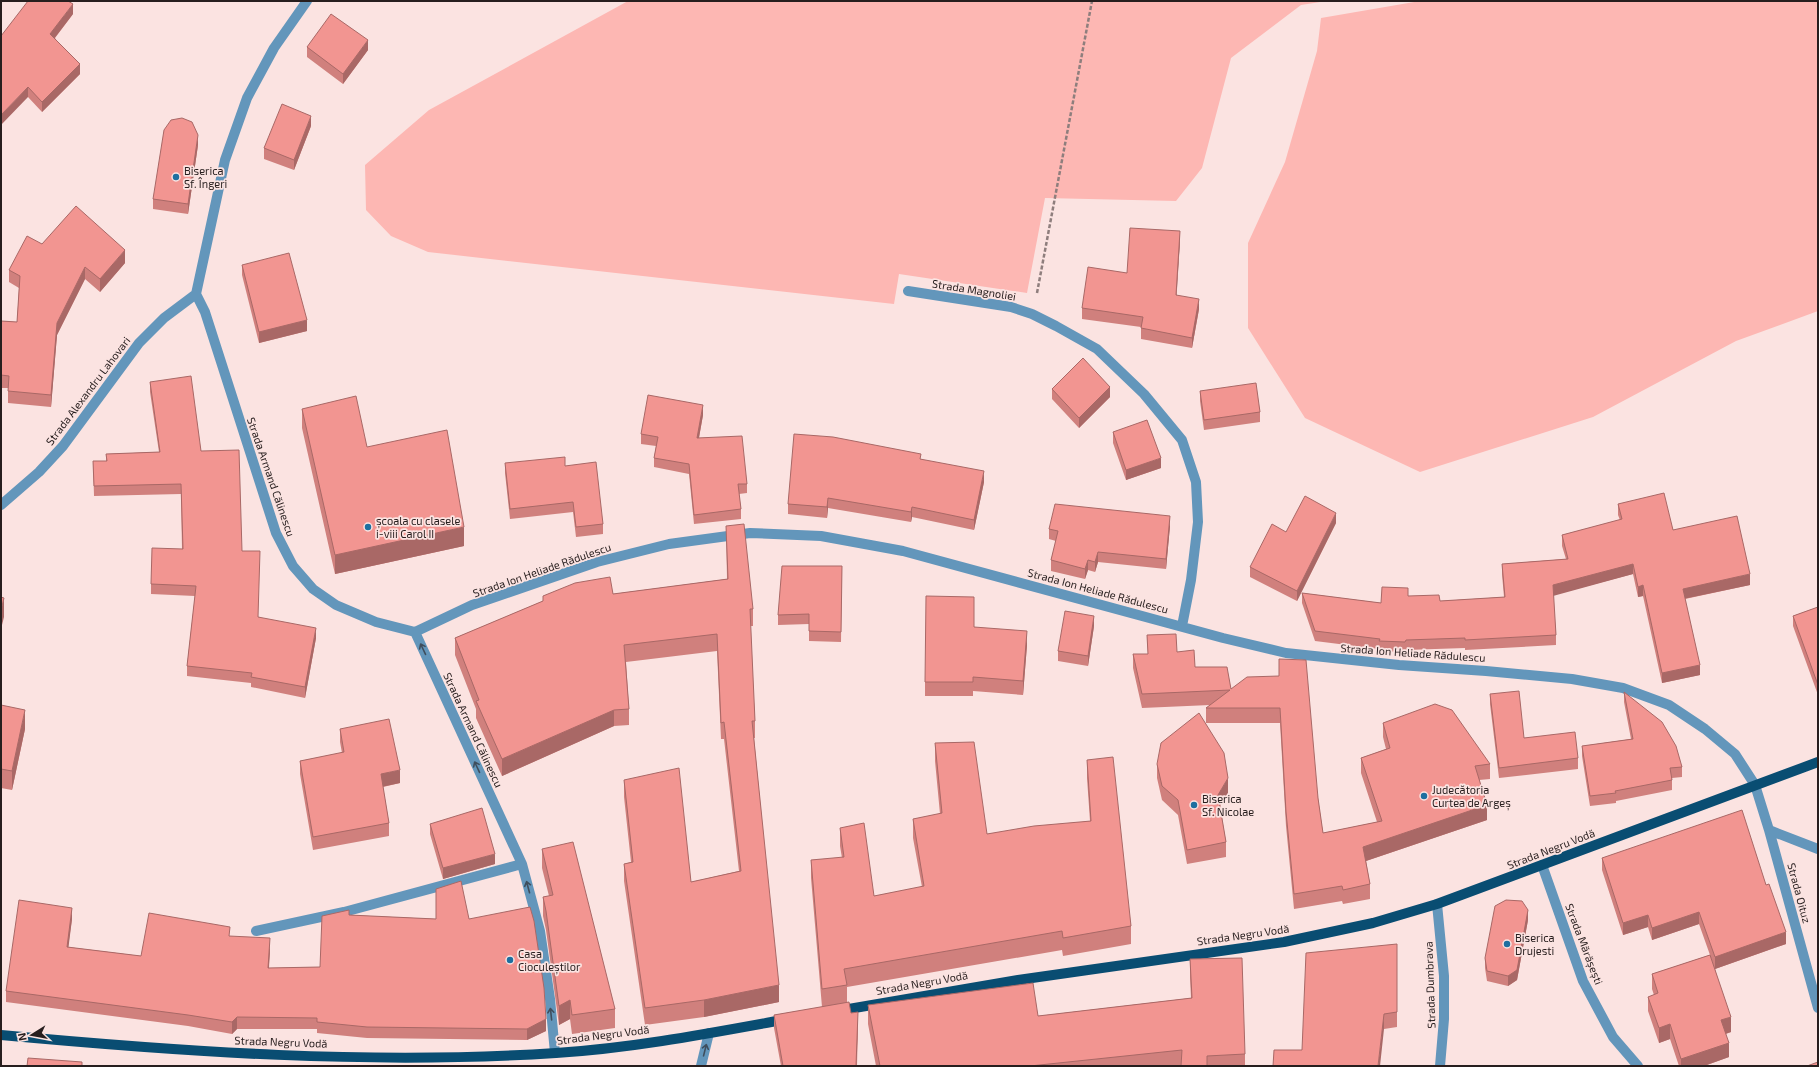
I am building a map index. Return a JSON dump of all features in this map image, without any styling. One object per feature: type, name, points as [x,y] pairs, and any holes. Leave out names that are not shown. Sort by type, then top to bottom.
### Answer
[{"type":"main road","name":"Strada Negru Vodă","points":[[826,1012],[1018,980],[1284,942],[1373,923],[1437,904],[1818,762]]},
{"type":"main road","name":"Strada Negru Vodă","points":[[1,1034],[145,1047],[294,1055],[465,1056],[555,1053],[709,1034],[802,1017]]},
{"type":"street","points":[[196,294],[225,160],[247,98],[274,48],[307,1]]},
{"type":"street","name":"Strada Magnoliei","points":[[908,292],[1011,307],[1032,314],[1056,326],[1096,349],[1144,394],[1182,440],[1196,482],[1198,522],[1192,580],[1182,626]]},
{"type":"street","name":"Strada Alexandru Lahovari","points":[[1,505],[39,472],[63,446],[139,343],[164,318],[196,294]]},
{"type":"street","name":"Strada Armand Călinescu","points":[[196,294],[205,312],[276,532],[293,566],[313,589],[336,606],[376,622],[415,632],[522,864],[540,931],[550,999],[555,1053]]},
{"type":"street","name":"Strada Ion Heliade Rădulescu","points":[[415,632],[472,605],[597,562],[669,544],[750,533],[821,536],[903,551],[1223,638],[1286,653],[1399,665],[1572,679],[1623,688],[1668,706],[1704,729],[1735,754],[1755,785]]},
{"type":"street","name":"Strada Oituz","points":[[1755,785],[1769,830],[1818,1008]]},
{"type":"street","points":[[1769,830],[1818,849]]},
{"type":"street","points":[[256,931],[344,912],[522,864]]},
{"type":"street","name":"Strada Mărășești","points":[[1542,865],[1583,981],[1613,1037],[1638,1066]]},
{"type":"street","name":"Strada Dumbrava","points":[[1437,904],[1444,976],[1444,1012],[1440,1066]]},
{"type":"street","points":[[701,1066],[709,1034]]},
{"type":"path","points":[[1032,314],[1092,1]]},
{"type":"shaded area","points":[[628,1],[1327,1],[1301,5],[1231,58],[1202,168],[1176,201],[1045,198],[1027,293],[899,274],[894,304],[428,252],[391,236],[366,210],[365,165],[429,110]]},
{"type":"shaded area","points":[[1420,1],[1818,1],[1818,311],[1736,341],[1593,417],[1420,472],[1305,418],[1248,328],[1248,243],[1285,162],[1317,51],[1321,18]]},
{"type":"building","points":[[28,1],[68,1],[73,4],[50,34],[80,64],[42,102],[28,87],[1,115],[1,36]]},
{"type":"building","points":[[331,14],[368,40],[343,74],[307,47]]},
{"type":"building","points":[[282,104],[311,116],[294,160],[264,148]]},
{"type":"building","name":"Biserica Sf. Îngeri","points":[[182,118],[192,122],[198,135],[188,204],[153,199],[164,130],[171,120]]},
{"type":"building","points":[[76,206],[125,250],[100,279],[85,267],[57,323],[51,395],[8,391],[9,376],[1,375],[1,321],[17,322],[20,276],[9,270],[27,236],[42,244]]},
{"type":"building","points":[[1130,228],[1180,231],[1176,295],[1199,299],[1192,338],[1141,328],[1143,317],[1082,308],[1088,267],[1127,273]]},
{"type":"building","points":[[289,253],[307,320],[259,332],[242,265]]},
{"type":"building","points":[[1083,358],[1110,387],[1079,418],[1052,389]]},
{"type":"building","points":[[191,376],[201,451],[239,450],[242,551],[260,551],[258,617],[316,628],[305,687],[251,677],[252,673],[187,666],[196,586],[151,584],[152,548],[183,549],[181,484],[94,486],[93,461],[107,461],[106,454],[160,452],[150,382]]},
{"type":"building","points":[[1256,383],[1260,412],[1204,420],[1200,391]]},
{"type":"building","points":[[648,395],[703,405],[697,438],[742,436],[747,484],[738,484],[741,509],[694,515],[689,464],[654,458],[658,437],[641,434]]},
{"type":"building","points":[[356,396],[367,447],[447,430],[464,527],[335,555],[302,409]]},
{"type":"building","points":[[1147,420],[1161,458],[1126,470],[1113,432]]},
{"type":"building","points":[[794,434],[833,437],[921,454],[920,459],[984,471],[974,520],[912,507],[911,512],[828,498],[827,507],[788,504]]},
{"type":"building","points":[[565,457],[565,466],[596,462],[603,524],[576,527],[573,502],[510,509],[505,463]]},
{"type":"building","points":[[1664,493],[1673,530],[1737,516],[1750,574],[1683,589],[1700,665],[1662,673],[1643,585],[1638,587],[1633,564],[1553,585],[1556,635],[1465,640],[1465,638],[1406,640],[1405,642],[1379,641],[1380,639],[1315,631],[1302,593],[1381,603],[1382,587],[1408,588],[1408,596],[1439,595],[1440,601],[1505,597],[1502,564],[1568,559],[1562,535],[1622,519],[1618,504]]},
{"type":"building","points":[[1305,496],[1336,513],[1297,591],[1250,567],[1272,524],[1286,532]]},
{"type":"building","points":[[1055,504],[1170,516],[1166,559],[1098,552],[1095,562],[1088,560],[1085,569],[1051,560],[1058,531],[1049,529]]},
{"type":"building","points":[[744,524],[753,609],[750,609],[755,721],[752,721],[779,985],[704,1000],[645,1008],[624,864],[633,862],[624,780],[679,768],[691,882],[741,871],[724,722],[721,723],[717,634],[624,645],[629,709],[614,710],[502,759],[476,701],[479,700],[455,638],[543,601],[543,596],[575,583],[610,577],[613,594],[728,579],[726,526]]},
{"type":"building","points":[[782,566],[842,566],[841,632],[809,631],[809,614],[778,615]]},
{"type":"building","points":[[926,596],[974,597],[974,627],[1027,631],[1023,681],[973,677],[973,682],[925,682]]},
{"type":"building","points":[[1,597],[4,598],[1,610]]},
{"type":"building","points":[[1818,607],[1818,685],[1793,616]]},
{"type":"building","points":[[1065,611],[1094,616],[1088,656],[1058,651]]},
{"type":"building","points":[[1176,634],[1177,652],[1194,650],[1195,667],[1227,667],[1231,689],[1247,677],[1279,676],[1279,659],[1306,660],[1318,798],[1323,833],[1382,821],[1361,758],[1390,748],[1383,723],[1435,704],[1452,710],[1490,764],[1475,766],[1487,805],[1363,847],[1370,884],[1343,890],[1342,886],[1294,894],[1286,812],[1280,708],[1206,708],[1230,690],[1142,694],[1133,654],[1148,654],[1147,635]]},
{"type":"building","points":[[1519,691],[1524,738],[1575,732],[1578,758],[1499,768],[1490,694]]},
{"type":"building","points":[[1624,692],[1662,722],[1676,746],[1682,767],[1670,768],[1672,780],[1615,791],[1616,793],[1590,796],[1582,746],[1633,739]]},
{"type":"building","points":[[1,705],[25,710],[12,771],[1,769]]},
{"type":"building","name":"Biserica Sf. Nicolae","points":[[1199,713],[1224,753],[1228,778],[1218,795],[1226,842],[1187,850],[1178,800],[1162,786],[1157,764],[1161,743]]},
{"type":"building","points":[[389,719],[400,770],[381,774],[389,823],[313,837],[300,761],[344,752],[340,729]]},
{"type":"building","points":[[974,742],[987,834],[1034,826],[1091,821],[1087,760],[1113,757],[1131,926],[1063,938],[1062,931],[844,969],[847,985],[822,989],[811,860],[844,857],[840,828],[864,823],[874,896],[924,886],[913,819],[942,813],[935,743]]},
{"type":"building","points":[[482,808],[495,854],[443,868],[430,824]]},
{"type":"building","points":[[1742,810],[1766,885],[1769,884],[1786,932],[1715,957],[1699,912],[1652,928],[1648,915],[1623,923],[1602,858]]},
{"type":"building","points":[[573,842],[615,1009],[572,1015],[570,1000],[559,1006],[543,897],[553,895],[542,849]]},
{"type":"building","points":[[461,881],[469,919],[530,907],[534,921],[544,988],[546,1019],[527,1029],[367,1027],[317,1022],[317,1018],[237,1017],[232,1022],[6,991],[19,900],[72,908],[67,947],[141,956],[149,913],[230,927],[229,936],[270,938],[268,968],[320,967],[322,916],[349,910],[349,915],[436,919],[436,889]]},
{"type":"building","name":"Biserica Drujesti","points":[[1506,900],[1522,901],[1528,910],[1517,970],[1508,976],[1487,971],[1485,958],[1495,906]]},
{"type":"building","points":[[1397,944],[1397,1012],[1384,1014],[1378,1066],[1273,1066],[1274,1050],[1302,1050],[1306,953]]},
{"type":"building","points":[[1710,955],[1731,1017],[1721,1020],[1729,1043],[1681,1059],[1670,1024],[1659,1028],[1648,997],[1658,993],[1652,974]]},
{"type":"building","points":[[1242,958],[1245,1054],[1207,1056],[1207,1066],[1181,1066],[1182,1050],[1030,1066],[880,1066],[868,1005],[1033,983],[1038,1016],[1192,998],[1190,959]]},
{"type":"building","points":[[849,1002],[851,1013],[858,1012],[856,1066],[783,1066],[774,1015]]},
{"type":"building","points":[[28,1058],[82,1062],[82,1066],[27,1066]]},
{"type":"building","points":[[1818,1062],[1818,1066],[1807,1066]]},
{"type":"place","name":"Biserica Sf. Îngeri","points":[[176,177]]},
{"type":"place","name":"școala cu clasele i-viii Carol II","points":[[368,527]]},
{"type":"place","name":"Judecătoria Curtea de Argeș","points":[[1424,796]]},
{"type":"place","name":"Biserica Sf. Nicolae","points":[[1194,805]]},
{"type":"place","name":"Biserica Drujesti","points":[[1507,944]]},
{"type":"place","name":"Casa Cioculeștilor","points":[[510,960]]}]
